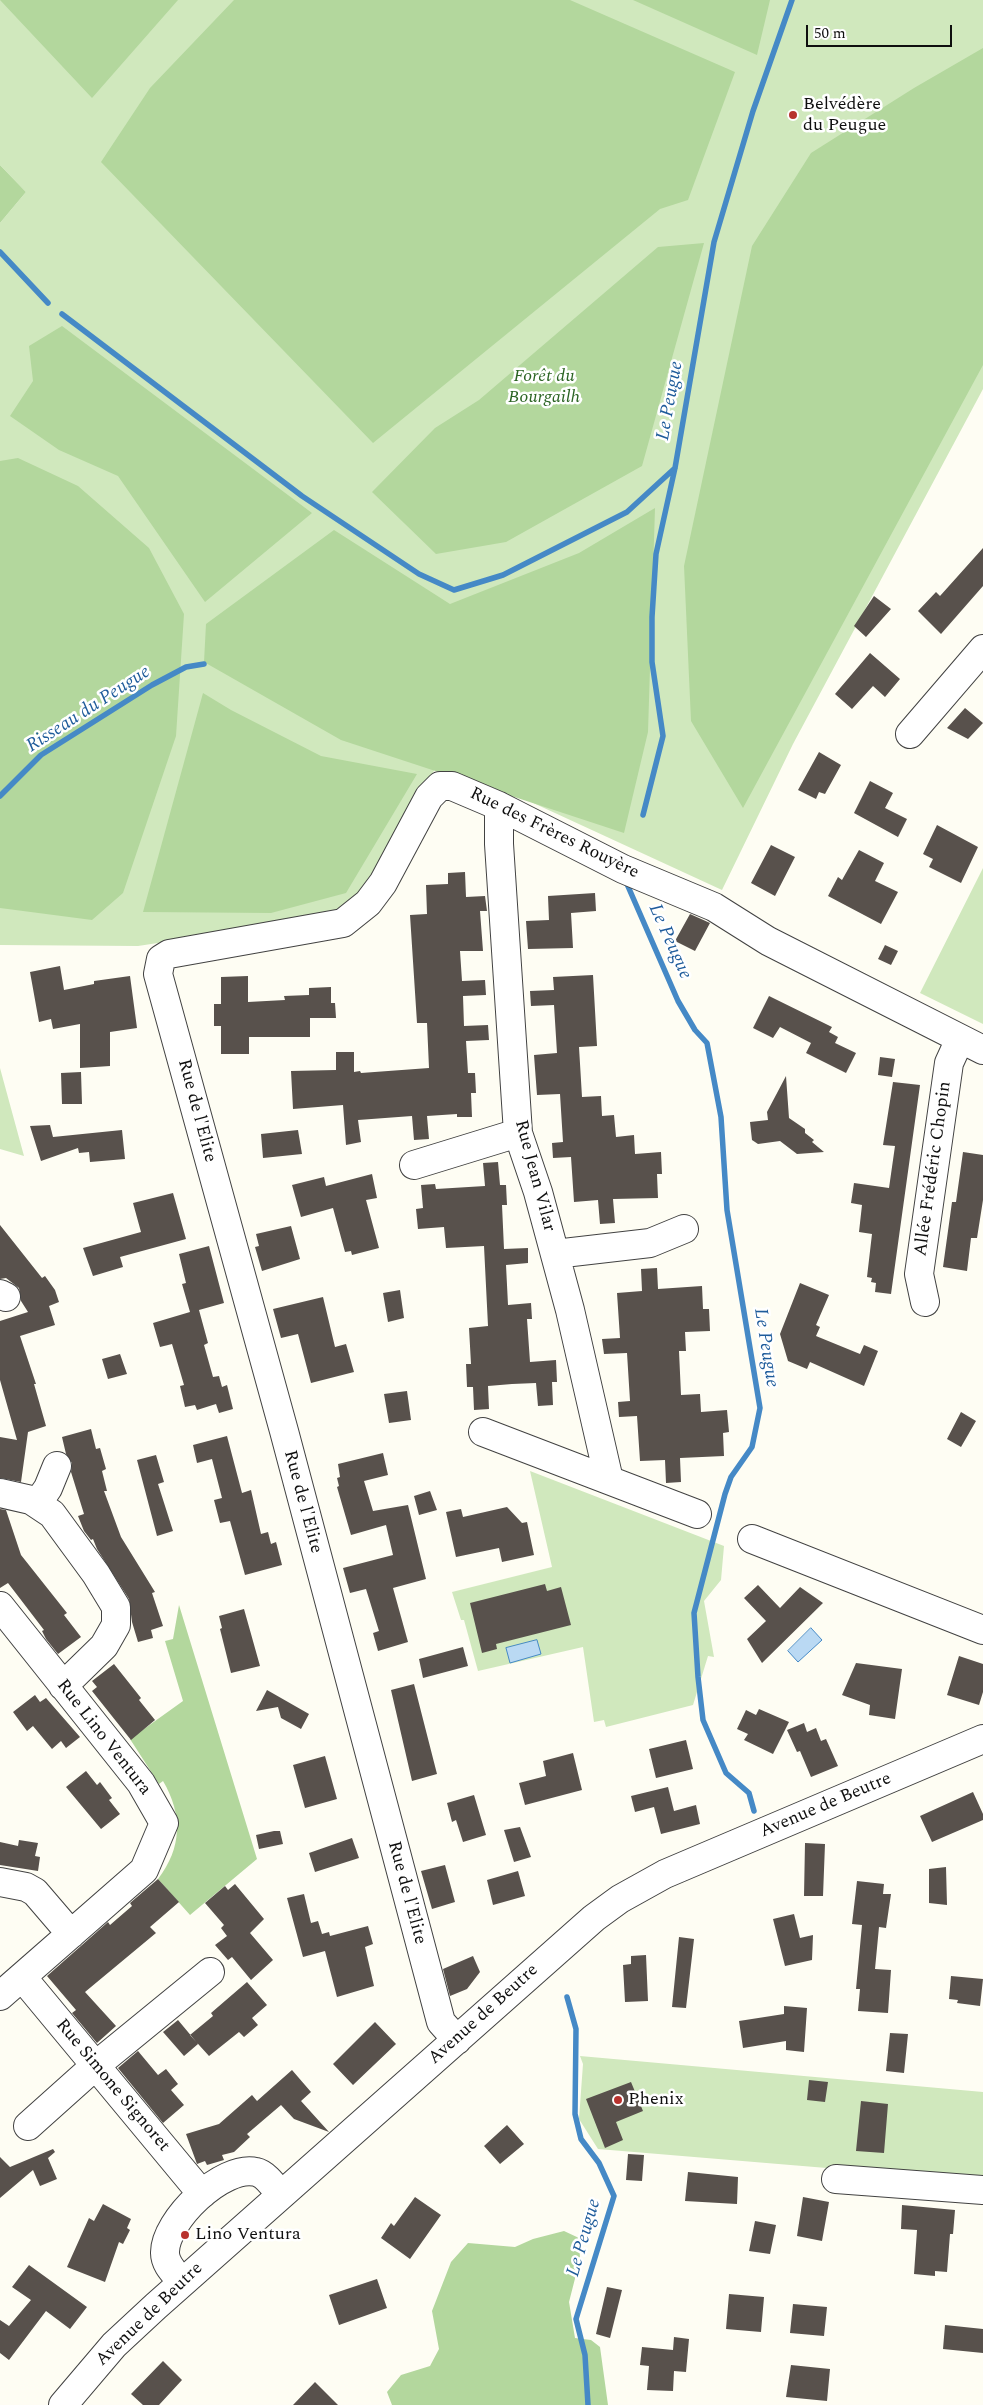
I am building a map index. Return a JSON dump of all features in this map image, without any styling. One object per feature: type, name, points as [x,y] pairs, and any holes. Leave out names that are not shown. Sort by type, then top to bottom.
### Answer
[{"type":"street","points":[[910,734],[983,649]]},
{"type":"street","name":"Rue des Frères Rouyère","points":[[161,959],[169,954],[343,923],[368,903],[383,883],[429,797],[440,786],[452,786],[499,806],[623,869],[714,906],[768,941],[971,1045]]},
{"type":"street","name":"Rue Jean Vilar","points":[[499,806],[499,844],[518,1133],[538,1192],[570,1310],[609,1480]]},
{"type":"street","name":"Rue de l'Elite","points":[[161,959],[158,974],[286,1440],[441,2022],[457,2040]]},
{"type":"street","name":"Allée Frédéric Chopin","points":[[925,1302],[919,1274],[948,1063],[971,1045]]},
{"type":"street","points":[[414,1165],[518,1133]]},
{"type":"street","points":[[555,1254],[650,1243],[684,1229]]},
{"type":"street","points":[[484,1432],[697,1514]]},
{"type":"street","points":[[37,1504],[48,1488],[57,1466]]},
{"type":"street","points":[[0,1493],[31,1500],[52,1514],[96,1574],[116,1607],[116,1625],[104,1646],[63,1686]]},
{"type":"street","points":[[752,1539],[983,1630]]},
{"type":"street","name":"Rue Lino Ventura","points":[[0,1606],[141,1783],[164,1823],[144,1870],[0,1996]]},
{"type":"street","name":"Avenue de Beutre","points":[[63,2405],[114,2345],[182,2282],[457,2040],[562,1944],[620,1899],[665,1874],[983,1739]]},
{"type":"street","points":[[0,1882],[26,1887],[35,1892],[71,1934]]},
{"type":"street","points":[[28,2126],[94,2066],[210,1972]]},
{"type":"street","name":"Rue Simone Signoret","points":[[22,1977],[202,2194]]},
{"type":"street","points":[[182,2282],[167,2264],[165,2252],[169,2235],[178,2220],[202,2194],[222,2181],[241,2173],[256,2172],[267,2179],[281,2195]]},
{"type":"street","points":[[836,2178],[983,2190]]},
{"type":"green space","name":"Forêt du Bourgailh","points":[[0,0],[983,0],[983,389],[793,744],[722,890],[440,760],[370,884],[336,916],[138,946],[0,945],[0,223],[26,192],[0,165]]},
{"type":"green space","points":[[0,0],[178,0],[92,98]]},
{"type":"green space","points":[[234,0],[570,0],[735,72],[688,200],[660,209],[373,443],[101,162],[150,88]]},
{"type":"green space","points":[[633,0],[770,0],[757,55]]},
{"type":"green space","points":[[983,48],[983,365],[743,808],[691,721],[684,566],[752,246],[811,153],[914,88]]},
{"type":"green space","points":[[0,165],[26,192],[0,223]]},
{"type":"green space","points":[[704,243],[642,466],[506,542],[436,554],[372,492],[435,428],[479,400],[658,247]]},
{"type":"green space","points":[[62,326],[312,513],[205,602],[118,476],[59,450],[10,416],[33,381],[29,346]]},
{"type":"green space","points":[[18,458],[78,486],[149,548],[184,614],[176,736],[123,893],[92,920],[0,908],[0,461]]},
{"type":"green space","points":[[655,508],[648,732],[624,833],[341,740],[204,662],[206,624],[334,530],[450,604],[579,553]]},
{"type":"green space","points":[[203,693],[231,710],[321,756],[417,774],[346,893],[271,913],[143,912]]},
{"type":"green space","points":[[983,868],[983,1024],[920,993]]},
{"type":"green space","points":[[0,1068],[24,1156],[0,1149]]},
{"type":"green space","points":[[530,1471],[724,1546],[721,1580],[704,1601],[714,1657],[708,1656],[693,1705],[606,1727],[604,1720],[594,1722],[583,1647],[478,1671],[464,1620],[461,1620],[452,1592],[552,1567]]},
{"type":"green space","points":[[179,1605],[257,1859],[190,1915],[158,1879],[172,1855],[177,1831],[177,1819],[170,1794],[163,1781],[159,1784],[130,1739],[183,1701],[165,1641],[173,1639]]},
{"type":"green space","points":[[580,2056],[983,2092],[983,2181],[598,2149],[579,2119],[583,2064]]},
{"type":"green space","points":[[564,2231],[579,2238],[580,2259],[569,2302],[575,2338],[591,2340],[600,2347],[608,2405],[392,2405],[387,2392],[401,2375],[430,2366],[439,2349],[432,2311],[451,2262],[468,2243],[515,2247],[533,2239]]},
{"type":"water","points":[[811,1628],[822,1640],[798,1662],[788,1651]]},
{"type":"water","points":[[537,1640],[541,1654],[510,1663],[506,1648]]},
{"type":"building","points":[[983,548],[983,586],[941,634],[918,611],[936,592],[940,596]]},
{"type":"building","points":[[874,596],[891,609],[866,637],[854,626]]},
{"type":"building","points":[[870,653],[900,679],[885,697],[873,686],[852,709],[835,694]]},
{"type":"building","points":[[965,708],[983,723],[968,739],[947,728]]},
{"type":"building","points":[[819,752],[841,765],[825,794],[819,792],[816,799],[798,790]]},
{"type":"building","points":[[870,781],[893,793],[885,808],[907,819],[898,837],[854,813]]},
{"type":"building","points":[[937,825],[978,847],[961,883],[929,867],[933,859],[923,854]]},
{"type":"building","points":[[771,845],[795,857],[775,896],[751,883]]},
{"type":"building","points":[[859,850],[884,863],[875,881],[898,892],[881,924],[828,896],[838,877],[842,880]]},
{"type":"building","points":[[465,872],[466,897],[485,896],[487,911],[480,911],[483,951],[460,951],[462,981],[485,980],[486,995],[463,996],[464,1026],[488,1025],[489,1040],[466,1041],[468,1073],[475,1073],[476,1093],[471,1093],[472,1117],[457,1117],[457,1114],[427,1116],[429,1139],[414,1140],[412,1116],[358,1120],[361,1142],[346,1145],[343,1105],[293,1109],[291,1071],[336,1070],[336,1052],[354,1052],[354,1072],[429,1068],[427,1023],[417,1023],[410,915],[427,914],[426,885],[448,884],[448,873]]},
{"type":"building","points":[[595,893],[596,911],[571,913],[573,948],[528,949],[526,921],[549,920],[548,896]]},
{"type":"building","points":[[690,914],[710,923],[695,951],[675,941]]},
{"type":"building","points":[[885,945],[898,951],[891,965],[878,959]]},
{"type":"building","points":[[60,966],[64,990],[94,984],[94,981],[130,976],[137,1028],[110,1032],[110,1066],[80,1068],[80,1024],[53,1029],[51,1019],[39,1022],[30,972]]},
{"type":"building","points":[[593,975],[597,1046],[579,1047],[582,1097],[601,1096],[602,1116],[614,1115],[616,1137],[634,1135],[635,1154],[661,1152],[662,1174],[657,1174],[658,1198],[613,1199],[615,1223],[600,1224],[598,1200],[574,1202],[571,1157],[553,1158],[552,1143],[563,1142],[560,1094],[537,1095],[534,1055],[557,1053],[554,1005],[531,1006],[530,991],[554,990],[553,977]]},
{"type":"building","points":[[248,976],[248,1002],[285,1000],[284,996],[309,995],[309,988],[331,987],[331,1003],[335,1003],[336,1018],[310,1018],[310,1037],[249,1037],[249,1054],[221,1054],[221,1026],[214,1026],[214,1004],[221,1004],[221,977]]},
{"type":"building","points":[[769,996],[832,1027],[829,1032],[838,1037],[835,1043],[856,1053],[846,1073],[806,1053],[811,1043],[780,1027],[773,1038],[753,1028]]},
{"type":"building","points":[[880,1057],[895,1059],[892,1077],[878,1075]]},
{"type":"building","points":[[81,1072],[82,1104],[62,1104],[61,1073]]},
{"type":"building","points":[[786,1076],[789,1118],[805,1129],[805,1133],[814,1140],[812,1142],[824,1152],[797,1154],[780,1141],[758,1144],[752,1140],[750,1122],[768,1120],[767,1112]]},
{"type":"building","points":[[893,1082],[920,1085],[891,1294],[875,1292],[876,1283],[871,1282],[872,1278],[867,1277],[872,1234],[859,1232],[862,1205],[851,1203],[854,1183],[889,1188],[895,1146],[883,1145]]},
{"type":"building","points":[[50,1125],[53,1137],[122,1130],[125,1159],[90,1162],[89,1152],[79,1153],[78,1148],[41,1161],[30,1126]]},
{"type":"building","points":[[298,1130],[302,1154],[263,1158],[261,1134]]},
{"type":"building","points":[[963,1152],[983,1155],[983,1200],[977,1238],[971,1238],[967,1271],[943,1267],[952,1202],[956,1202]]},
{"type":"building","points":[[498,1162],[500,1185],[506,1185],[507,1205],[502,1205],[504,1249],[528,1248],[528,1263],[506,1265],[508,1305],[531,1303],[532,1319],[527,1319],[530,1362],[556,1360],[557,1382],[552,1382],[553,1405],[538,1406],[536,1383],[512,1384],[488,1386],[489,1409],[474,1410],[473,1387],[467,1387],[466,1364],[471,1364],[469,1328],[488,1326],[484,1246],[446,1248],[444,1227],[418,1229],[416,1209],[423,1208],[421,1185],[435,1184],[436,1189],[485,1186],[483,1163]]},
{"type":"building","points":[[372,1174],[377,1198],[366,1200],[379,1248],[352,1255],[351,1251],[345,1252],[333,1208],[301,1217],[292,1185],[324,1177],[326,1186]]},
{"type":"building","points":[[173,1193],[186,1239],[120,1257],[123,1267],[93,1276],[83,1248],[141,1232],[133,1203]]},
{"type":"building","points":[[0,1225],[42,1278],[45,1276],[55,1290],[59,1302],[49,1306],[55,1325],[20,1336],[36,1384],[34,1384],[46,1426],[28,1432],[21,1482],[0,1478],[0,1437],[17,1440],[0,1380],[0,1321],[28,1312],[21,1301],[19,1288],[6,1278],[0,1279]]},
{"type":"building","points":[[291,1226],[300,1259],[262,1271],[255,1247],[259,1246],[256,1234]]},
{"type":"building","points":[[209,1246],[224,1303],[199,1310],[208,1343],[204,1345],[213,1377],[219,1376],[222,1387],[227,1385],[233,1409],[219,1413],[216,1404],[197,1410],[195,1405],[185,1407],[180,1386],[184,1385],[172,1344],[160,1347],[153,1323],[190,1312],[182,1284],[186,1283],[179,1254]]},
{"type":"building","points":[[657,1268],[658,1289],[702,1286],[703,1309],[709,1309],[710,1331],[685,1332],[686,1351],[679,1351],[681,1395],[700,1394],[701,1412],[727,1410],[729,1432],[723,1433],[724,1456],[680,1458],[681,1482],[666,1483],[665,1460],[640,1461],[637,1416],[619,1417],[618,1402],[630,1401],[627,1353],[604,1354],[602,1339],[620,1338],[617,1293],[642,1291],[641,1269]]},
{"type":"building","points":[[800,1283],[829,1295],[816,1325],[820,1327],[816,1336],[860,1354],[864,1345],[878,1351],[864,1386],[810,1362],[807,1369],[788,1361],[780,1334]]},
{"type":"building","points":[[400,1290],[404,1318],[388,1322],[383,1293]]},
{"type":"building","points":[[323,1297],[335,1347],[346,1344],[354,1372],[311,1383],[298,1334],[281,1338],[273,1309]]},
{"type":"building","points":[[120,1354],[127,1374],[108,1379],[102,1359]]},
{"type":"building","points":[[407,1391],[411,1420],[389,1423],[384,1394]]},
{"type":"building","points":[[961,1412],[976,1421],[961,1447],[947,1439]]},
{"type":"building","points":[[91,1429],[96,1449],[100,1448],[106,1469],[102,1471],[107,1491],[104,1491],[121,1537],[155,1592],[152,1593],[163,1626],[151,1630],[153,1638],[138,1642],[132,1622],[129,1599],[97,1549],[93,1539],[91,1540],[84,1531],[78,1516],[84,1514],[71,1472],[72,1463],[66,1454],[62,1437]]},
{"type":"building","points":[[227,1436],[242,1493],[251,1490],[261,1534],[268,1532],[271,1544],[276,1542],[282,1565],[245,1575],[230,1521],[220,1523],[214,1500],[222,1498],[212,1459],[197,1463],[193,1445]]},
{"type":"building","points":[[383,1453],[388,1475],[364,1481],[373,1511],[408,1505],[426,1579],[393,1588],[408,1642],[378,1651],[373,1633],[379,1631],[366,1589],[350,1593],[343,1568],[393,1555],[386,1525],[351,1535],[337,1487],[339,1486],[337,1478],[340,1477],[338,1464]]},
{"type":"building","points":[[156,1455],[164,1482],[158,1484],[173,1531],[157,1536],[137,1460]]},
{"type":"building","points":[[430,1491],[437,1510],[419,1515],[414,1496]]},
{"type":"building","points":[[507,1507],[522,1523],[527,1522],[534,1555],[502,1562],[499,1548],[456,1557],[446,1512],[461,1509],[463,1517]]},
{"type":"building","points":[[0,1509],[6,1510],[21,1555],[67,1613],[64,1615],[81,1637],[58,1654],[46,1639],[42,1631],[44,1630],[8,1583],[0,1588]]},
{"type":"building","points":[[545,1584],[547,1591],[561,1587],[571,1625],[496,1644],[497,1649],[482,1653],[470,1603]]},
{"type":"building","points":[[758,1585],[780,1608],[800,1587],[823,1603],[762,1663],[747,1639],[766,1621],[744,1598]]},
{"type":"building","points":[[244,1609],[260,1666],[231,1673],[220,1629],[222,1628],[219,1616]]},
{"type":"building","points":[[463,1647],[468,1666],[423,1678],[419,1659]]},
{"type":"building","points":[[959,1656],[983,1664],[983,1692],[979,1705],[947,1695]]},
{"type":"building","points":[[856,1663],[902,1669],[895,1719],[869,1715],[870,1705],[842,1695]]},
{"type":"building","points":[[114,1664],[141,1698],[139,1700],[155,1720],[131,1740],[92,1691],[97,1687],[92,1681]]},
{"type":"building","points":[[414,1684],[437,1774],[412,1781],[391,1690]]},
{"type":"building","points":[[267,1690],[309,1714],[301,1729],[281,1718],[278,1707],[256,1711]]},
{"type":"building","points":[[35,1695],[40,1702],[46,1698],[80,1737],[66,1748],[61,1741],[52,1749],[33,1726],[27,1731],[13,1712]]},
{"type":"building","points":[[759,1709],[789,1722],[773,1754],[744,1740],[748,1734],[737,1729],[746,1710],[756,1715]]},
{"type":"building","points":[[804,1723],[807,1732],[816,1728],[821,1741],[826,1739],[838,1766],[811,1777],[800,1751],[797,1752],[787,1730]]},
{"type":"building","points":[[686,1740],[693,1769],[656,1778],[649,1749]]},
{"type":"building","points":[[573,1753],[582,1790],[525,1805],[519,1783],[546,1776],[543,1761]]},
{"type":"building","points":[[325,1756],[337,1799],[305,1808],[293,1765]]},
{"type":"building","points":[[86,1771],[97,1785],[100,1782],[112,1798],[109,1800],[120,1814],[101,1829],[66,1787]]},
{"type":"building","points":[[668,1787],[674,1811],[696,1805],[700,1824],[661,1834],[654,1807],[635,1812],[631,1796]]},
{"type":"building","points":[[973,1792],[983,1814],[983,1820],[932,1842],[920,1816]]},
{"type":"building","points":[[474,1795],[486,1835],[463,1842],[456,1820],[452,1822],[447,1803]]},
{"type":"building","points":[[520,1827],[531,1857],[514,1862],[504,1830]]},
{"type":"building","points":[[280,1831],[283,1844],[259,1849],[256,1835]]},
{"type":"building","points":[[352,1838],[359,1858],[315,1872],[309,1853]]},
{"type":"building","points":[[19,1840],[38,1843],[35,1856],[40,1857],[38,1871],[0,1865],[0,1842],[18,1846]]},
{"type":"building","points":[[805,1843],[825,1844],[823,1896],[804,1896]]},
{"type":"building","points":[[445,1865],[455,1902],[432,1909],[421,1871]]},
{"type":"building","points":[[946,1867],[947,1905],[929,1903],[929,1869]]},
{"type":"building","points":[[518,1871],[525,1896],[493,1905],[487,1880]]},
{"type":"building","points":[[158,1879],[179,1902],[150,1927],[156,1933],[85,1992],[116,2026],[97,2043],[72,2013],[76,2010],[47,1976],[108,1922],[110,1925],[132,1906],[130,1903]]},
{"type":"building","points":[[857,1881],[884,1884],[883,1894],[891,1894],[886,1928],[879,1927],[875,1969],[891,1970],[888,2013],[858,2011],[860,1989],[856,1989],[862,1925],[852,1924]]},
{"type":"building","points":[[235,1884],[264,1919],[250,1933],[273,1960],[251,1980],[232,1957],[228,1960],[215,1945],[227,1936],[221,1928],[224,1925],[205,1903],[225,1886],[228,1890]]},
{"type":"building","points":[[304,1894],[311,1923],[318,1921],[322,1934],[329,1932],[330,1936],[368,1926],[373,1944],[365,1947],[374,1986],[337,1997],[325,1951],[303,1957],[287,1898]]},
{"type":"building","points":[[794,1914],[800,1938],[813,1935],[812,1960],[785,1966],[773,1919]]},
{"type":"building","points":[[679,1937],[694,1939],[686,2008],[672,2007]]},
{"type":"building","points":[[646,1955],[648,2001],[625,2002],[623,1965],[631,1964],[631,1956]]},
{"type":"building","points":[[473,1956],[480,1972],[467,1989],[450,1996],[443,1969]]},
{"type":"building","points":[[951,1976],[983,1979],[980,2006],[957,2003],[958,2000],[949,1999]]},
{"type":"building","points":[[247,1982],[267,2005],[252,2018],[258,2025],[244,2037],[239,2032],[209,2056],[190,2035],[213,2016],[211,2013]]},
{"type":"building","points":[[784,2006],[807,2008],[804,2052],[786,2050],[786,2041],[743,2048],[739,2021],[784,2014]]},
{"type":"building","points":[[178,2020],[198,2044],[184,2056],[163,2032]]},
{"type":"building","points":[[375,2022],[396,2044],[353,2085],[333,2064]]},
{"type":"building","points":[[890,2033],[908,2034],[904,2073],[886,2071]]},
{"type":"building","points":[[138,2051],[158,2075],[166,2069],[178,2084],[171,2090],[184,2105],[163,2123],[118,2068]]},
{"type":"building","points":[[292,2070],[311,2092],[301,2101],[329,2132],[294,2119],[281,2105],[247,2134],[250,2137],[234,2152],[222,2155],[224,2160],[207,2165],[205,2161],[197,2164],[186,2134],[219,2124],[252,2095],[257,2101]]},
{"type":"building","points":[[809,2080],[828,2082],[825,2102],[807,2100]]},
{"type":"building","points":[[631,2082],[643,2111],[616,2122],[623,2140],[605,2148],[586,2099]]},
{"type":"building","points":[[861,2101],[888,2104],[884,2153],[856,2151]]},
{"type":"building","points":[[507,2125],[524,2144],[500,2164],[484,2146]]},
{"type":"building","points":[[53,2149],[55,2152],[48,2158],[57,2179],[40,2186],[33,2170],[0,2198],[0,2157],[10,2167]]},
{"type":"building","points":[[628,2154],[644,2155],[642,2181],[626,2180]]},
{"type":"building","points":[[688,2172],[738,2177],[737,2204],[685,2201]]},
{"type":"building","points":[[415,2197],[441,2215],[410,2259],[381,2238],[391,2223],[394,2226]]},
{"type":"building","points":[[803,2197],[829,2202],[822,2241],[797,2236]]},
{"type":"building","points":[[103,2204],[131,2219],[127,2228],[130,2230],[123,2244],[119,2242],[105,2282],[67,2267],[89,2218],[94,2221]]},
{"type":"building","points":[[902,2205],[955,2210],[953,2234],[950,2234],[947,2272],[935,2271],[935,2276],[914,2274],[917,2230],[901,2229]]},
{"type":"building","points":[[755,2221],[776,2225],[770,2254],[749,2251]]},
{"type":"building","points":[[29,2265],[87,2307],[70,2329],[46,2311],[9,2360],[0,2353],[0,2320],[9,2326],[31,2300],[12,2287]]},
{"type":"building","points":[[377,2279],[387,2308],[339,2325],[329,2295]]},
{"type":"building","points":[[607,2287],[622,2290],[610,2338],[596,2334]]},
{"type":"building","points":[[729,2294],[764,2297],[761,2332],[726,2329]]},
{"type":"building","points":[[793,2304],[827,2307],[824,2336],[790,2333]]},
{"type":"building","points":[[945,2325],[983,2329],[983,2353],[943,2349]]},
{"type":"building","points":[[674,2337],[689,2339],[686,2372],[674,2371],[673,2391],[647,2390],[649,2366],[640,2365],[642,2347],[673,2350]]},
{"type":"building","points":[[163,2361],[182,2380],[159,2405],[143,2405],[131,2394]]},
{"type":"building","points":[[791,2365],[830,2369],[827,2401],[786,2397]]},
{"type":"building","points":[[315,2382],[338,2405],[293,2405]]},
{"type":"waterway","name":"Le Peugue","points":[[643,815],[663,736],[652,662],[652,617],[656,554],[675,468],[714,242],[753,111],[792,0]]},
{"type":"waterway","points":[[0,252],[48,303]]},
{"type":"waterway","points":[[62,314],[302,496],[419,574],[454,590],[503,575],[627,512],[675,468]]},
{"type":"waterway","name":"Risseau du Peugue","points":[[0,796],[41,755],[152,685],[186,667],[204,664]]},
{"type":"waterway","name":"Le Peugue","points":[[627,884],[678,1001],[695,1030],[707,1043],[721,1117],[727,1210],[760,1408],[752,1447],[731,1477],[725,1494],[694,1613],[703,1720],[726,1773],[749,1793],[754,1811]]},
{"type":"waterway","name":"Le Peugue","points":[[567,1997],[576,2029],[575,2114],[581,2139],[599,2163],[614,2196],[576,2319],[585,2355],[588,2405]]},
{"type":"place","name":"Belvédère du Peugue","points":[[793,115]]},
{"type":"place","name":"Phenix","points":[[618,2100]]},
{"type":"place","name":"Lino Ventura","points":[[185,2235]]}]
